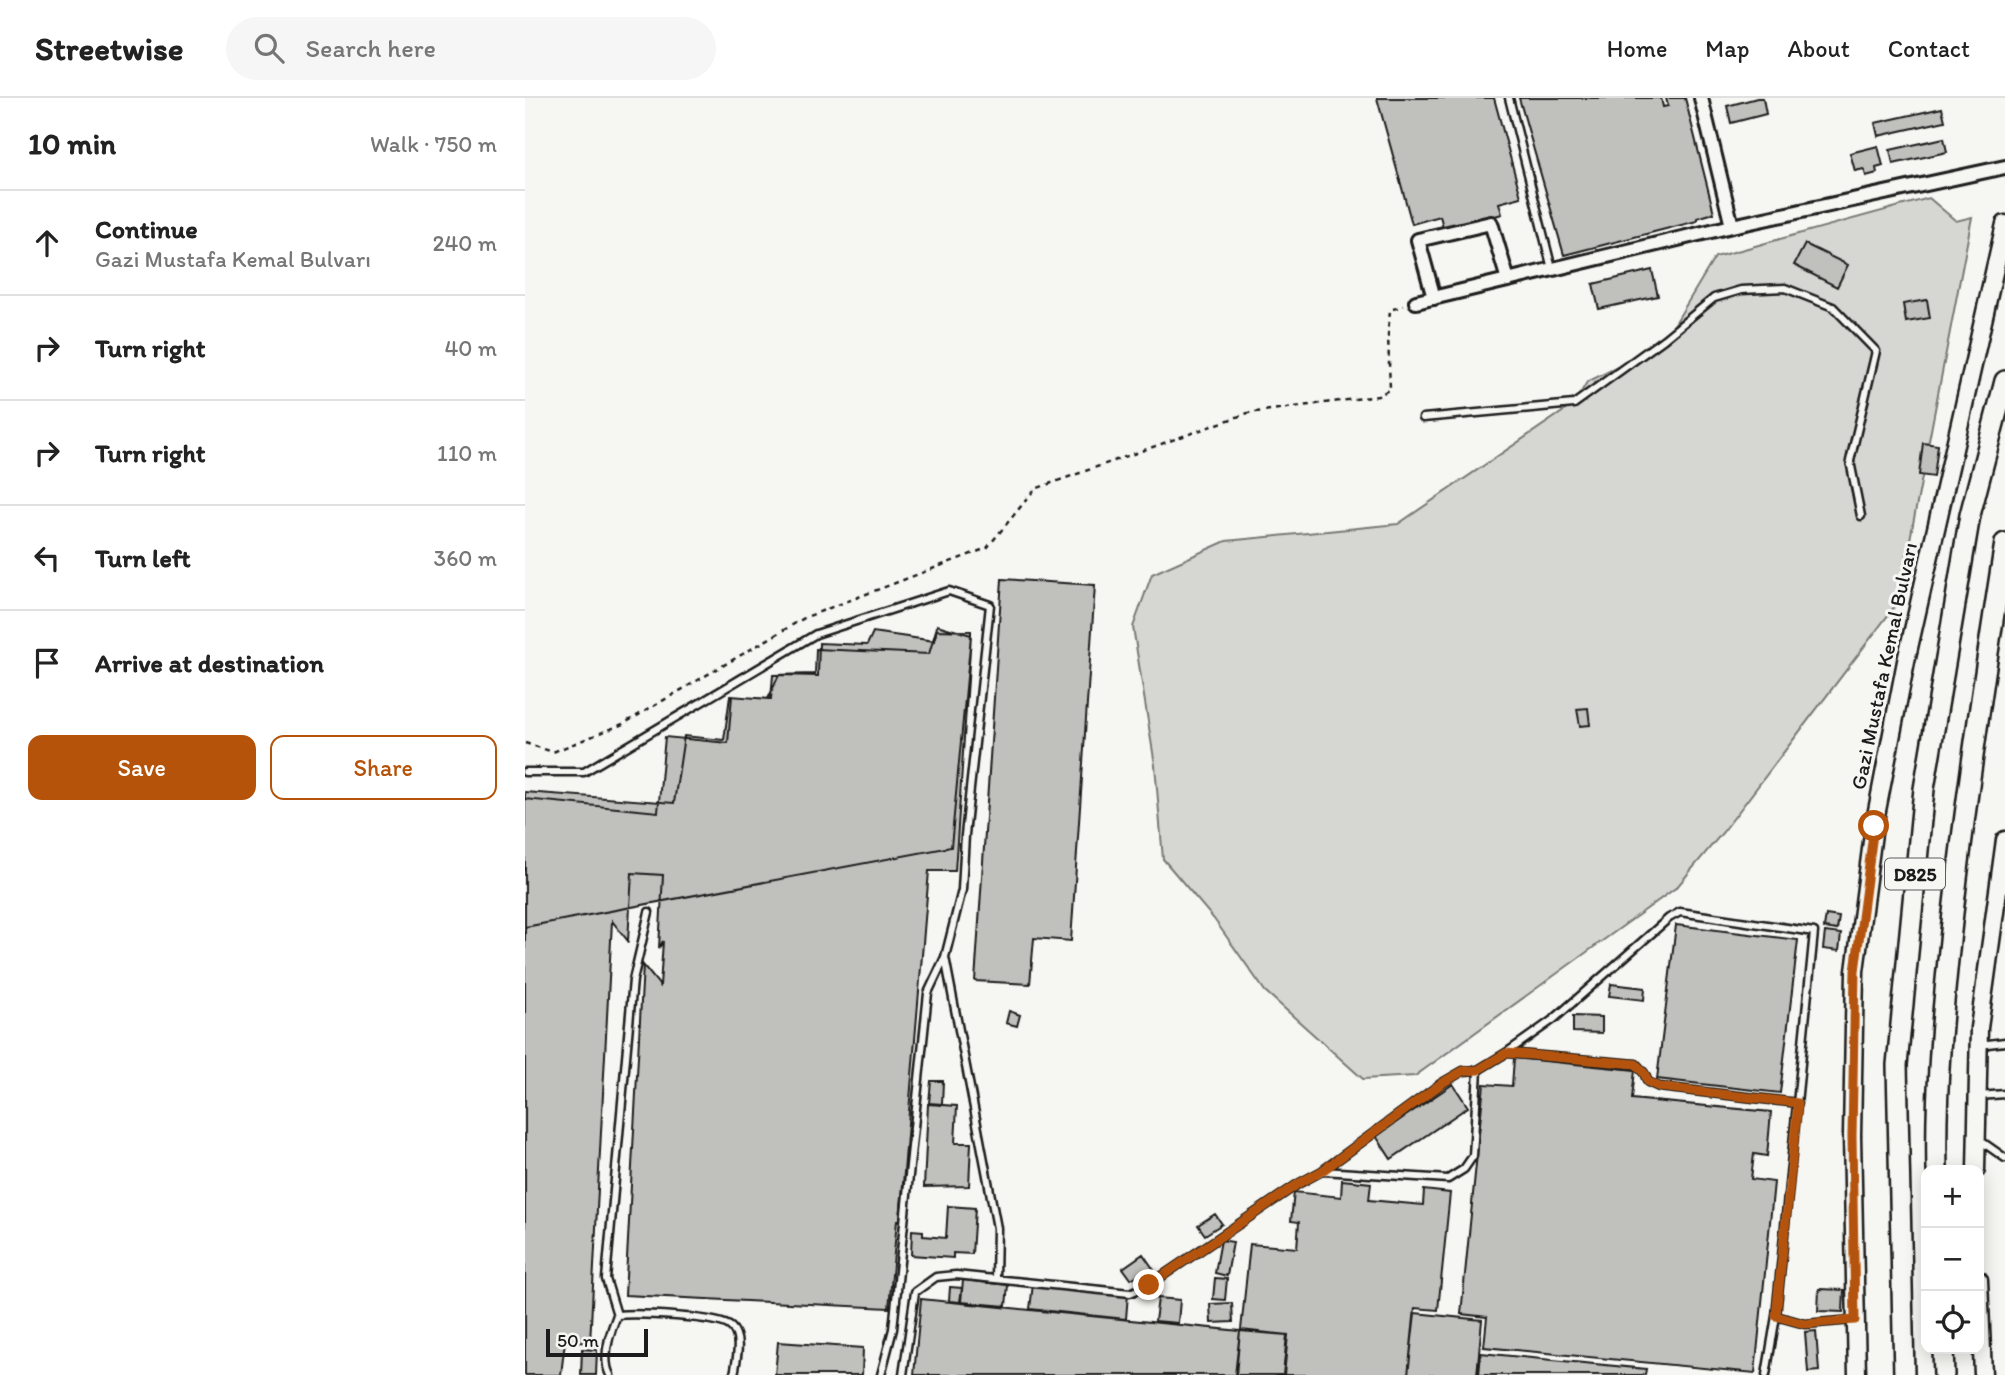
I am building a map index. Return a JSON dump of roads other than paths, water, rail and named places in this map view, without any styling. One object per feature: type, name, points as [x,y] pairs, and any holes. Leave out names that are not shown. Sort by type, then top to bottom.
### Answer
[{"type":"highway","name":"D825","points":[[1904,1375],[1897,1065],[1922,803],[1970,515],[2005,381]]},
{"type":"highway","name":"D825","points":[[1937,1165],[1936,1115],[1945,987],[1965,799],[2005,543]]},
{"type":"highway","points":[[1943,1354],[1944,1375]]},
{"type":"street","points":[[1701,98],[1732,226]]},
{"type":"street","points":[[1416,302],[1732,226],[2005,167]]},
{"type":"street","points":[[1434,298],[1418,240],[1491,223],[1508,280]]},
{"type":"street","name":"Gazi Mustafa Kemal Bulvarı","points":[[1857,1375],[1852,1136],[1855,971],[1874,826],[1906,662],[2005,224]]},
{"type":"street","points":[[1976,1165],[1978,1045],[2005,840]]},
{"type":"street","points":[[1979,1291],[1983,1375]]},
{"type":"lane","points":[[1509,98],[1552,269]]},
{"type":"lane","points":[[1423,418],[1574,404],[1664,339],[1714,298],[1741,290],[1785,288],[1833,307],[1876,351],[1850,461],[1861,516]]},
{"type":"lane","points":[[525,772],[584,772],[816,634],[949,591],[990,605],[965,835],[963,890],[945,957],[927,993],[893,1329],[881,1375]]},
{"type":"lane","points":[[610,1375],[606,1369],[610,1332],[617,1315],[606,1279],[633,980],[649,912]]},
{"type":"lane","points":[[903,1375],[915,1292],[936,1277],[956,1275],[1131,1293],[1149,1285],[1298,1184],[1322,1171],[1442,1083],[1463,1071],[1478,1070],[1506,1053],[1554,1019],[1669,918],[1680,912],[1814,932],[1776,1316],[1766,1375]]},
{"type":"lane","points":[[945,957],[997,1228],[996,1279]]},
{"type":"lane","points":[[1978,1045],[2005,1042]]},
{"type":"lane","points":[[1506,1053],[1636,1064],[1648,1082],[1659,1087],[1798,1103]]},
{"type":"lane","points":[[1322,1171],[1448,1179],[1456,1174],[1473,1156],[1478,1070]]},
{"type":"lane","points":[[1977,1096],[2005,1094]]},
{"type":"lane","points":[[1976,1137],[2005,1158]]},
{"type":"lane","points":[[617,1315],[632,1313],[717,1321],[731,1327],[738,1340],[734,1375]]},
{"type":"lane","points":[[1776,1316],[1805,1324],[1855,1320]]}]
